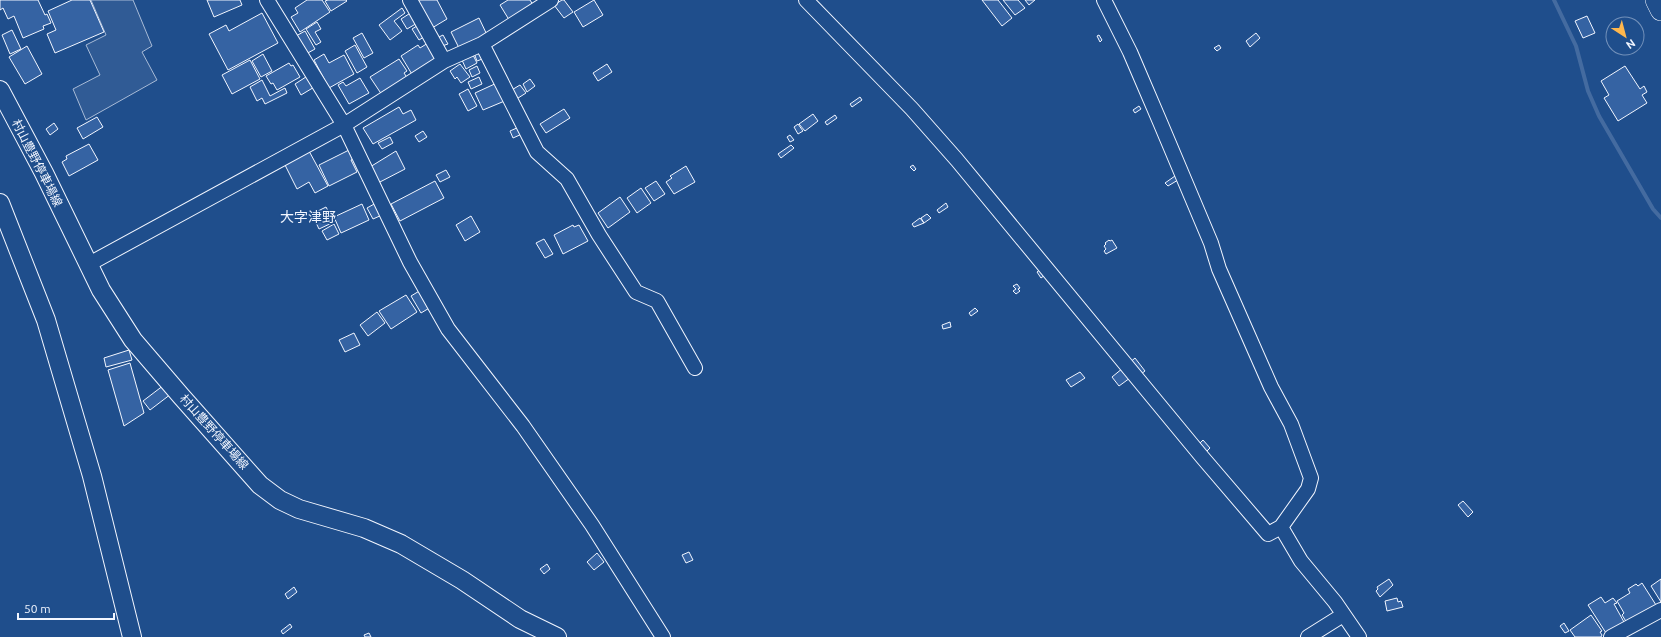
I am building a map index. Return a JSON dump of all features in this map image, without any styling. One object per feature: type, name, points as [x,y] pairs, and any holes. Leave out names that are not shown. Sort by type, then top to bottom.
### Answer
[{"type":"highway","points":[[1656,0],[1661,10]]},
{"type":"main road","name":"村山豊野停車場線","points":[[0,90],[44,173],[79,248],[89,264],[101,290],[133,340],[260,485],[280,500],[299,509],[364,528],[401,544],[462,580],[520,619],[557,637]]},
{"type":"main road","points":[[0,203],[46,320],[92,476],[132,637]]},
{"type":"street","points":[[267,0],[344,125],[410,262],[448,329],[523,426],[592,525],[663,637]]},
{"type":"street","points":[[410,0],[444,61]]},
{"type":"street","points":[[89,264],[344,125],[444,61],[482,44],[551,0]]},
{"type":"street","points":[[806,0],[912,109],[952,154],[1203,458],[1268,534],[1281,528],[1308,489],[1311,478],[1291,424],[1271,387],[1219,269],[1211,243],[1130,52],[1104,0]]},
{"type":"street","points":[[482,44],[537,152],[567,179],[636,292],[658,301],[695,368]]},
{"type":"street","points":[[1281,528],[1301,561],[1358,637]]},
{"type":"street","points":[[1611,637],[1661,610]]},
{"type":"street","points":[[1308,637],[1343,615]]},
{"type":"shaded area","points":[[91,0],[133,0],[152,46],[142,52],[157,80],[86,120],[73,89],[100,75],[86,45],[106,35]]},
{"type":"building","points":[[0,0],[38,0],[45,15],[47,14],[51,23],[43,26],[44,29],[23,38],[14,16],[8,19],[3,8],[0,10]]},
{"type":"building","points":[[72,0],[90,0],[104,32],[55,53],[47,34],[56,30],[48,11]]},
{"type":"building","points":[[207,0],[240,0],[242,5],[214,17]]},
{"type":"building","points":[[307,0],[322,0],[330,12],[300,32],[291,17],[298,13],[295,8]]},
{"type":"building","points":[[416,0],[437,0],[447,19],[432,28]]},
{"type":"building","points":[[508,0],[530,0],[535,8],[511,23],[500,5]]},
{"type":"building","points":[[564,0],[573,12],[564,18],[554,5]]},
{"type":"building","points":[[594,0],[603,15],[583,27],[574,12]]},
{"type":"building","points":[[982,0],[998,0],[1012,18],[1002,26]]},
{"type":"building","points":[[1003,0],[1018,0],[1025,8],[1015,15]]},
{"type":"building","points":[[1025,0],[1035,0],[1029,5]]},
{"type":"building","points":[[325,1],[347,1],[331,11]]},
{"type":"building","points":[[402,8],[405,13],[394,21],[402,31],[390,40],[379,25]]},
{"type":"building","points":[[412,12],[419,22],[407,29],[401,19]]},
{"type":"building","points":[[262,13],[278,43],[228,70],[209,34],[226,25],[229,31]]},
{"type":"building","points":[[1587,16],[1595,33],[1583,38],[1575,21]]},
{"type":"building","points":[[479,18],[488,37],[460,50],[451,32]]},
{"type":"building","points":[[317,22],[321,29],[315,32],[321,42],[316,45],[306,29]]},
{"type":"building","points":[[420,24],[427,35],[419,40],[412,29]]},
{"type":"building","points":[[12,30],[21,49],[10,54],[2,35]]},
{"type":"building","points":[[305,31],[315,49],[306,54],[296,36]]},
{"type":"building","points":[[362,33],[373,53],[364,58],[353,38]]},
{"type":"building","points":[[1256,33],[1260,38],[1250,47],[1246,41]]},
{"type":"building","points":[[443,35],[448,44],[442,46],[437,38]]},
{"type":"building","points":[[1099,35],[1102,40],[1100,42],[1097,36]]},
{"type":"building","points":[[428,43],[439,60],[413,76],[401,56],[418,45],[420,48]]},
{"type":"building","points":[[355,45],[367,67],[357,73],[345,51]]},
{"type":"building","points":[[1219,45],[1221,48],[1217,51],[1214,48]]},
{"type":"building","points":[[27,46],[42,74],[25,84],[9,57]]},
{"type":"building","points":[[481,50],[485,58],[477,61],[474,53]]},
{"type":"building","points":[[263,54],[272,71],[261,77],[252,61]]},
{"type":"building","points":[[324,54],[329,63],[344,55],[354,74],[329,88],[314,60]]},
{"type":"building","points":[[473,55],[477,63],[466,69],[462,60]]},
{"type":"building","points":[[399,59],[407,71],[404,73],[408,79],[382,95],[370,77]]},
{"type":"building","points":[[250,60],[260,79],[232,94],[222,75]]},
{"type":"building","points":[[289,63],[291,66],[293,65],[300,77],[277,90],[266,76]]},
{"type":"building","points":[[460,64],[470,77],[461,83],[457,77],[455,79],[450,71]]},
{"type":"building","points":[[607,64],[612,72],[598,81],[593,73]]},
{"type":"building","points":[[477,66],[480,73],[472,77],[469,70]]},
{"type":"building","points":[[1625,66],[1640,89],[1644,86],[1647,92],[1642,95],[1647,103],[1618,121],[1604,98],[1609,95],[1601,81]]},
{"type":"building","points":[[309,75],[316,86],[301,95],[295,84]]},
{"type":"building","points":[[479,77],[482,84],[471,89],[468,82]]},
{"type":"building","points":[[360,78],[369,93],[349,104],[338,85],[343,82],[346,86]]},
{"type":"building","points":[[530,79],[535,86],[527,92],[523,84]]},
{"type":"building","points":[[262,80],[270,96],[285,88],[287,93],[265,104],[262,98],[257,101],[250,87]]},
{"type":"building","points":[[499,82],[507,100],[483,110],[475,93]]},
{"type":"building","points":[[520,85],[526,93],[515,100],[510,91]]},
{"type":"building","points":[[468,89],[477,106],[468,111],[459,94]]},
{"type":"building","points":[[860,97],[862,100],[852,107],[850,104]]},
{"type":"building","points":[[1139,106],[1141,109],[1135,113],[1133,110]]},
{"type":"building","points":[[399,107],[403,114],[411,110],[416,120],[373,144],[363,128]]},
{"type":"building","points":[[564,109],[570,118],[546,133],[540,124]]},
{"type":"building","points":[[813,114],[818,121],[805,131],[799,124]]},
{"type":"building","points":[[835,115],[837,118],[827,125],[825,122]]},
{"type":"building","points":[[97,117],[103,127],[83,139],[77,128]]},
{"type":"building","points":[[54,123],[58,129],[50,135],[46,129]]},
{"type":"building","points":[[798,124],[803,131],[798,134],[794,127]]},
{"type":"building","points":[[519,127],[522,134],[513,138],[510,131]]},
{"type":"building","points":[[423,131],[427,137],[419,142],[415,136]]},
{"type":"building","points":[[790,135],[794,140],[790,142],[787,137]]},
{"type":"building","points":[[390,137],[393,143],[382,149],[378,143]]},
{"type":"building","points":[[89,144],[98,160],[69,176],[62,162],[67,159],[66,156]]},
{"type":"building","points":[[791,145],[794,148],[781,158],[778,154]]},
{"type":"building","points":[[349,150],[353,159],[351,160],[357,172],[329,186],[319,165]]},
{"type":"building","points":[[309,151],[328,186],[315,193],[309,182],[297,189],[284,163]]},
{"type":"building","points":[[396,151],[405,169],[378,183],[370,167]]},
{"type":"building","points":[[913,165],[916,169],[914,171],[910,167]]},
{"type":"building","points":[[686,166],[695,182],[674,194],[666,182],[672,178],[670,176]]},
{"type":"building","points":[[446,170],[450,177],[440,182],[436,175]]},
{"type":"building","points":[[1175,176],[1178,180],[1168,186],[1165,183]]},
{"type":"building","points":[[435,181],[444,198],[400,221],[391,204]]},
{"type":"building","points":[[656,181],[665,194],[654,201],[645,188]]},
{"type":"building","points":[[641,188],[651,203],[637,213],[627,198]]},
{"type":"building","points":[[620,197],[630,212],[608,228],[598,213]]},
{"type":"building","points":[[376,203],[382,215],[373,219],[367,208]]},
{"type":"building","points":[[946,203],[948,207],[939,213],[937,210]]},
{"type":"building","points":[[362,204],[369,220],[341,233],[334,217]]},
{"type":"building","points":[[326,207],[334,222],[319,229],[312,214]]},
{"type":"building","points":[[927,214],[931,218],[924,223],[921,218]]},
{"type":"building","points":[[471,216],[480,232],[465,241],[456,225]]},
{"type":"building","points":[[920,218],[924,223],[914,227],[912,224]]},
{"type":"building","points":[[334,224],[339,234],[327,240],[322,231]]},
{"type":"building","points":[[573,225],[574,227],[579,225],[588,241],[563,254],[554,235]]},
{"type":"building","points":[[544,239],[553,254],[545,258],[536,243]]},
{"type":"building","points":[[1109,240],[1112,240],[1117,248],[1106,254],[1104,251],[1106,249],[1104,246]]},
{"type":"building","points":[[1041,269],[1045,275],[1041,278],[1037,272]]},
{"type":"building","points":[[1017,284],[1020,291],[1016,294],[1013,291],[1016,289],[1013,286]]},
{"type":"building","points":[[421,290],[431,307],[421,313],[411,296]]},
{"type":"building","points":[[406,295],[417,312],[391,329],[379,311]]},
{"type":"building","points":[[975,308],[978,311],[971,316],[969,313]]},
{"type":"building","points":[[377,312],[385,323],[368,336],[360,325]]},
{"type":"building","points":[[950,322],[951,327],[943,329],[942,325]]},
{"type":"building","points":[[354,333],[360,345],[345,352],[339,340]]},
{"type":"building","points":[[129,350],[132,360],[106,367],[104,358]]},
{"type":"building","points":[[1135,358],[1145,371],[1137,377],[1128,364]]},
{"type":"building","points":[[130,363],[144,413],[124,426],[108,370]]},
{"type":"building","points":[[1123,368],[1130,378],[1119,386],[1112,377]]},
{"type":"building","points":[[1080,372],[1085,378],[1071,387],[1066,380]]},
{"type":"building","points":[[164,385],[171,394],[150,410],[143,401]]},
{"type":"building","points":[[1203,440],[1210,448],[1206,452],[1199,444]]},
{"type":"building","points":[[1463,501],[1473,512],[1468,517],[1458,505]]},
{"type":"building","points":[[689,552],[693,560],[686,563],[682,555]]},
{"type":"building","points":[[597,553],[604,562],[594,570],[587,562]]},
{"type":"building","points":[[547,564],[550,569],[544,574],[540,569]]},
{"type":"building","points":[[1389,579],[1393,585],[1380,597],[1376,591],[1378,589],[1377,587]]},
{"type":"building","points":[[1661,579],[1661,602],[1651,586]]},
{"type":"building","points":[[1642,583],[1656,605],[1627,623],[1622,615],[1624,613],[1617,601],[1630,593],[1628,589],[1636,584],[1638,586]]},
{"type":"building","points":[[294,587],[297,592],[288,599],[285,594]]},
{"type":"building","points":[[1601,597],[1605,603],[1613,598],[1617,603],[1614,604],[1624,622],[1606,633],[1588,605]]},
{"type":"building","points":[[1397,598],[1398,602],[1401,601],[1403,607],[1387,611],[1385,601]]},
{"type":"building","points":[[1591,615],[1602,631],[1600,632],[1602,635],[1601,637],[1575,637],[1570,630]]},
{"type":"building","points":[[1564,623],[1569,631],[1565,633],[1560,626]]},
{"type":"building","points":[[290,624],[292,627],[283,634],[281,631]]},
{"type":"building","points":[[369,633],[371,637],[365,637],[364,635]]},
{"type":"waterway","points":[[1554,0],[1576,46],[1588,91],[1599,116],[1653,209],[1661,218]]},
{"type":"district","name":"大字津野","points":[[308,217]]}]
